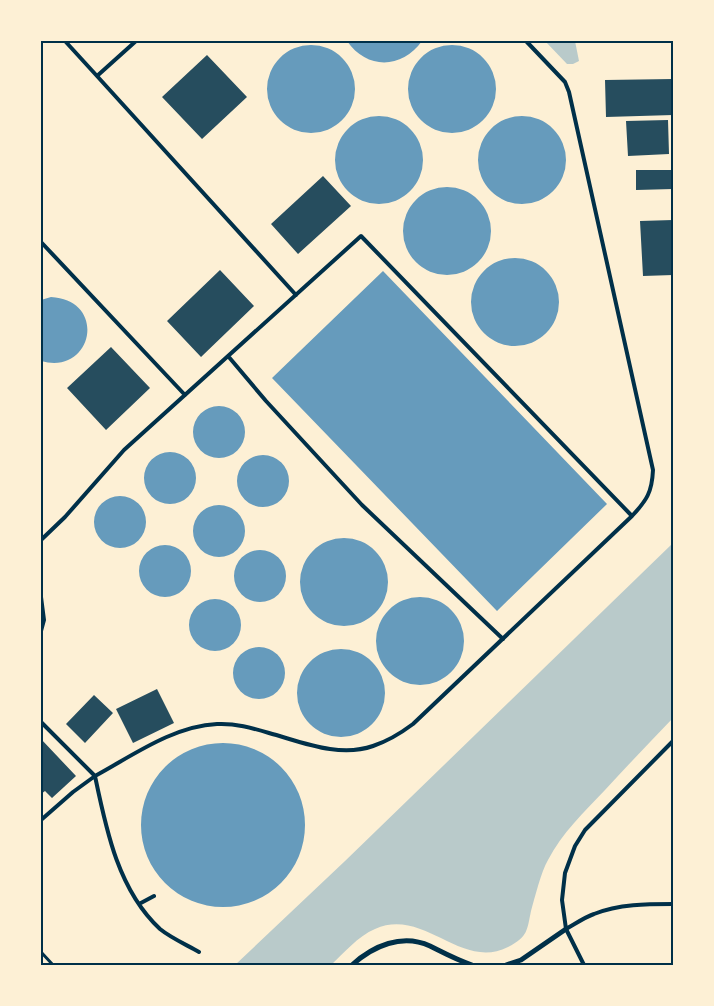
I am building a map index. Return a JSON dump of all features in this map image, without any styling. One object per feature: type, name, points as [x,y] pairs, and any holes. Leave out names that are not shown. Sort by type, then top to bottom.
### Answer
[{"type":"street","points":[[506,965],[521,960],[566,929]]},
{"type":"street","points":[[352,965],[376,947],[406,941],[428,945],[461,962],[472,965]]},
{"type":"lane","points":[[64,41],[296,295]]},
{"type":"lane","points":[[97,76],[136,41]]},
{"type":"lane","points":[[41,820],[95,776],[173,735],[194,727],[217,724],[239,725],[328,749],[352,750],[372,747],[393,738],[413,724],[646,501],[652,487],[653,470],[569,92],[565,82],[526,41]]},
{"type":"lane","points":[[41,540],[65,517],[124,450],[361,236],[632,516]]},
{"type":"lane","points":[[41,242],[185,395]]},
{"type":"lane","points":[[228,356],[266,401],[362,505],[503,639]]},
{"type":"lane","points":[[41,597],[44,620],[41,631]]},
{"type":"lane","points":[[41,722],[95,776],[109,837],[129,889],[139,904],[161,930],[200,952]]},
{"type":"lane","points":[[584,965],[566,929],[562,900],[565,873],[575,846],[585,830],[673,741]]},
{"type":"lane","points":[[139,904],[154,896]]},
{"type":"lane","points":[[566,929],[595,913],[606,910],[646,904],[673,904]]},
{"type":"path","points":[[41,952],[53,965]]},
{"type":"shaded area","points":[[545,41],[575,41],[579,61],[567,64]]},
{"type":"shaded area","points":[[673,543],[673,718],[581,815],[560,841],[543,871],[526,932],[519,940],[508,947],[491,952],[474,951],[458,946],[426,931],[410,926],[393,924],[369,932],[331,965],[235,965],[345,861]]},
{"type":"water","points":[[347,41],[422,41],[405,57],[395,61],[384,62],[364,57]]},
{"type":"water","points":[[311,45],[328,49],[342,58],[351,72],[355,89],[351,106],[342,120],[328,129],[311,133],[294,129],[280,120],[271,106],[267,89],[271,72],[280,58],[294,49]]},
{"type":"water","points":[[452,45],[469,49],[483,58],[492,72],[496,89],[492,106],[483,120],[469,129],[452,133],[435,129],[421,120],[412,106],[408,89],[412,72],[421,58],[435,49]]},
{"type":"water","points":[[379,116],[396,120],[410,129],[419,143],[423,160],[419,177],[410,191],[396,200],[379,204],[362,200],[348,191],[339,177],[335,160],[339,143],[348,129],[362,120]]},
{"type":"water","points":[[522,116],[539,120],[553,129],[562,143],[566,160],[562,177],[553,191],[539,200],[522,204],[505,200],[491,191],[482,177],[478,160],[482,143],[491,129],[505,120]]},
{"type":"water","points":[[447,187],[464,191],[478,200],[487,214],[491,231],[487,248],[478,262],[464,271],[447,275],[430,271],[416,262],[407,248],[403,231],[407,214],[416,200],[430,191]]},
{"type":"water","points":[[515,258],[532,262],[546,271],[555,285],[559,302],[555,319],[546,333],[532,342],[515,346],[498,342],[484,333],[475,319],[471,302],[475,285],[484,271],[498,262]]},
{"type":"water","points":[[383,271],[607,504],[497,611],[272,378]]},
{"type":"water","points":[[51,297],[69,301],[81,310],[87,323],[87,336],[82,348],[73,358],[59,363],[41,361],[41,300]]},
{"type":"water","points":[[219,406],[233,410],[241,418],[245,432],[241,446],[233,454],[219,458],[205,454],[197,446],[193,432],[197,418],[205,410]]},
{"type":"water","points":[[170,452],[184,456],[192,464],[196,478],[192,492],[184,500],[170,504],[156,500],[148,492],[144,478],[148,464],[156,456]]},
{"type":"water","points":[[263,455],[277,459],[285,467],[289,481],[285,495],[277,503],[263,507],[249,503],[241,495],[237,481],[241,467],[249,459]]},
{"type":"water","points":[[120,496],[134,500],[142,508],[146,522],[142,536],[134,544],[120,548],[106,544],[98,536],[94,522],[98,508],[106,500]]},
{"type":"water","points":[[219,505],[233,509],[241,517],[245,531],[241,545],[233,553],[219,557],[205,553],[197,545],[193,531],[197,517],[205,509]]},
{"type":"water","points":[[344,538],[361,542],[375,551],[384,565],[388,582],[384,599],[375,613],[361,622],[344,626],[327,622],[313,613],[304,599],[300,582],[304,565],[313,551],[327,542]]},
{"type":"water","points":[[165,545],[179,549],[187,557],[191,571],[187,585],[179,593],[165,597],[151,593],[143,585],[139,571],[143,557],[151,549]]},
{"type":"water","points":[[260,550],[274,554],[282,562],[286,576],[282,590],[274,598],[260,602],[246,598],[238,590],[234,576],[238,562],[246,554]]},
{"type":"water","points":[[420,597],[437,601],[451,610],[460,624],[464,641],[460,658],[451,672],[437,681],[420,685],[403,681],[389,672],[380,658],[376,641],[380,624],[389,610],[403,601]]},
{"type":"water","points":[[215,599],[229,603],[237,611],[241,625],[237,639],[229,647],[215,651],[201,647],[193,639],[189,625],[193,611],[201,603]]},
{"type":"water","points":[[259,647],[273,651],[281,659],[285,673],[281,687],[273,695],[259,699],[245,695],[237,687],[233,673],[237,659],[245,651]]},
{"type":"water","points":[[341,649],[358,653],[372,662],[381,676],[385,693],[381,710],[372,724],[358,733],[341,737],[324,733],[310,724],[301,710],[297,693],[301,676],[310,662],[324,653]]},
{"type":"water","points":[[223,743],[247,747],[268,757],[281,767],[291,780],[301,801],[305,825],[301,849],[291,870],[281,883],[268,893],[247,903],[223,907],[199,903],[178,893],[165,883],[155,870],[145,849],[141,825],[145,801],[155,780],[165,767],[178,757],[199,747]]},
{"type":"building","points":[[207,55],[247,97],[202,139],[162,97]]},
{"type":"building","points":[[673,79],[673,115],[606,117],[605,80]]},
{"type":"building","points":[[668,120],[669,154],[628,156],[626,121]]},
{"type":"building","points":[[636,170],[673,170],[673,189],[636,190]]},
{"type":"building","points":[[323,176],[351,206],[298,254],[271,224]]},
{"type":"building","points":[[673,220],[673,275],[643,276],[640,221]]},
{"type":"building","points":[[220,270],[254,306],[201,357],[167,321]]},
{"type":"building","points":[[111,347],[150,388],[106,430],[67,388]]},
{"type":"building","points":[[157,689],[174,723],[133,743],[116,709]]},
{"type":"building","points":[[94,695],[113,713],[85,743],[66,724]]},
{"type":"building","points":[[41,739],[76,776],[52,798],[45,791],[41,794]]}]
